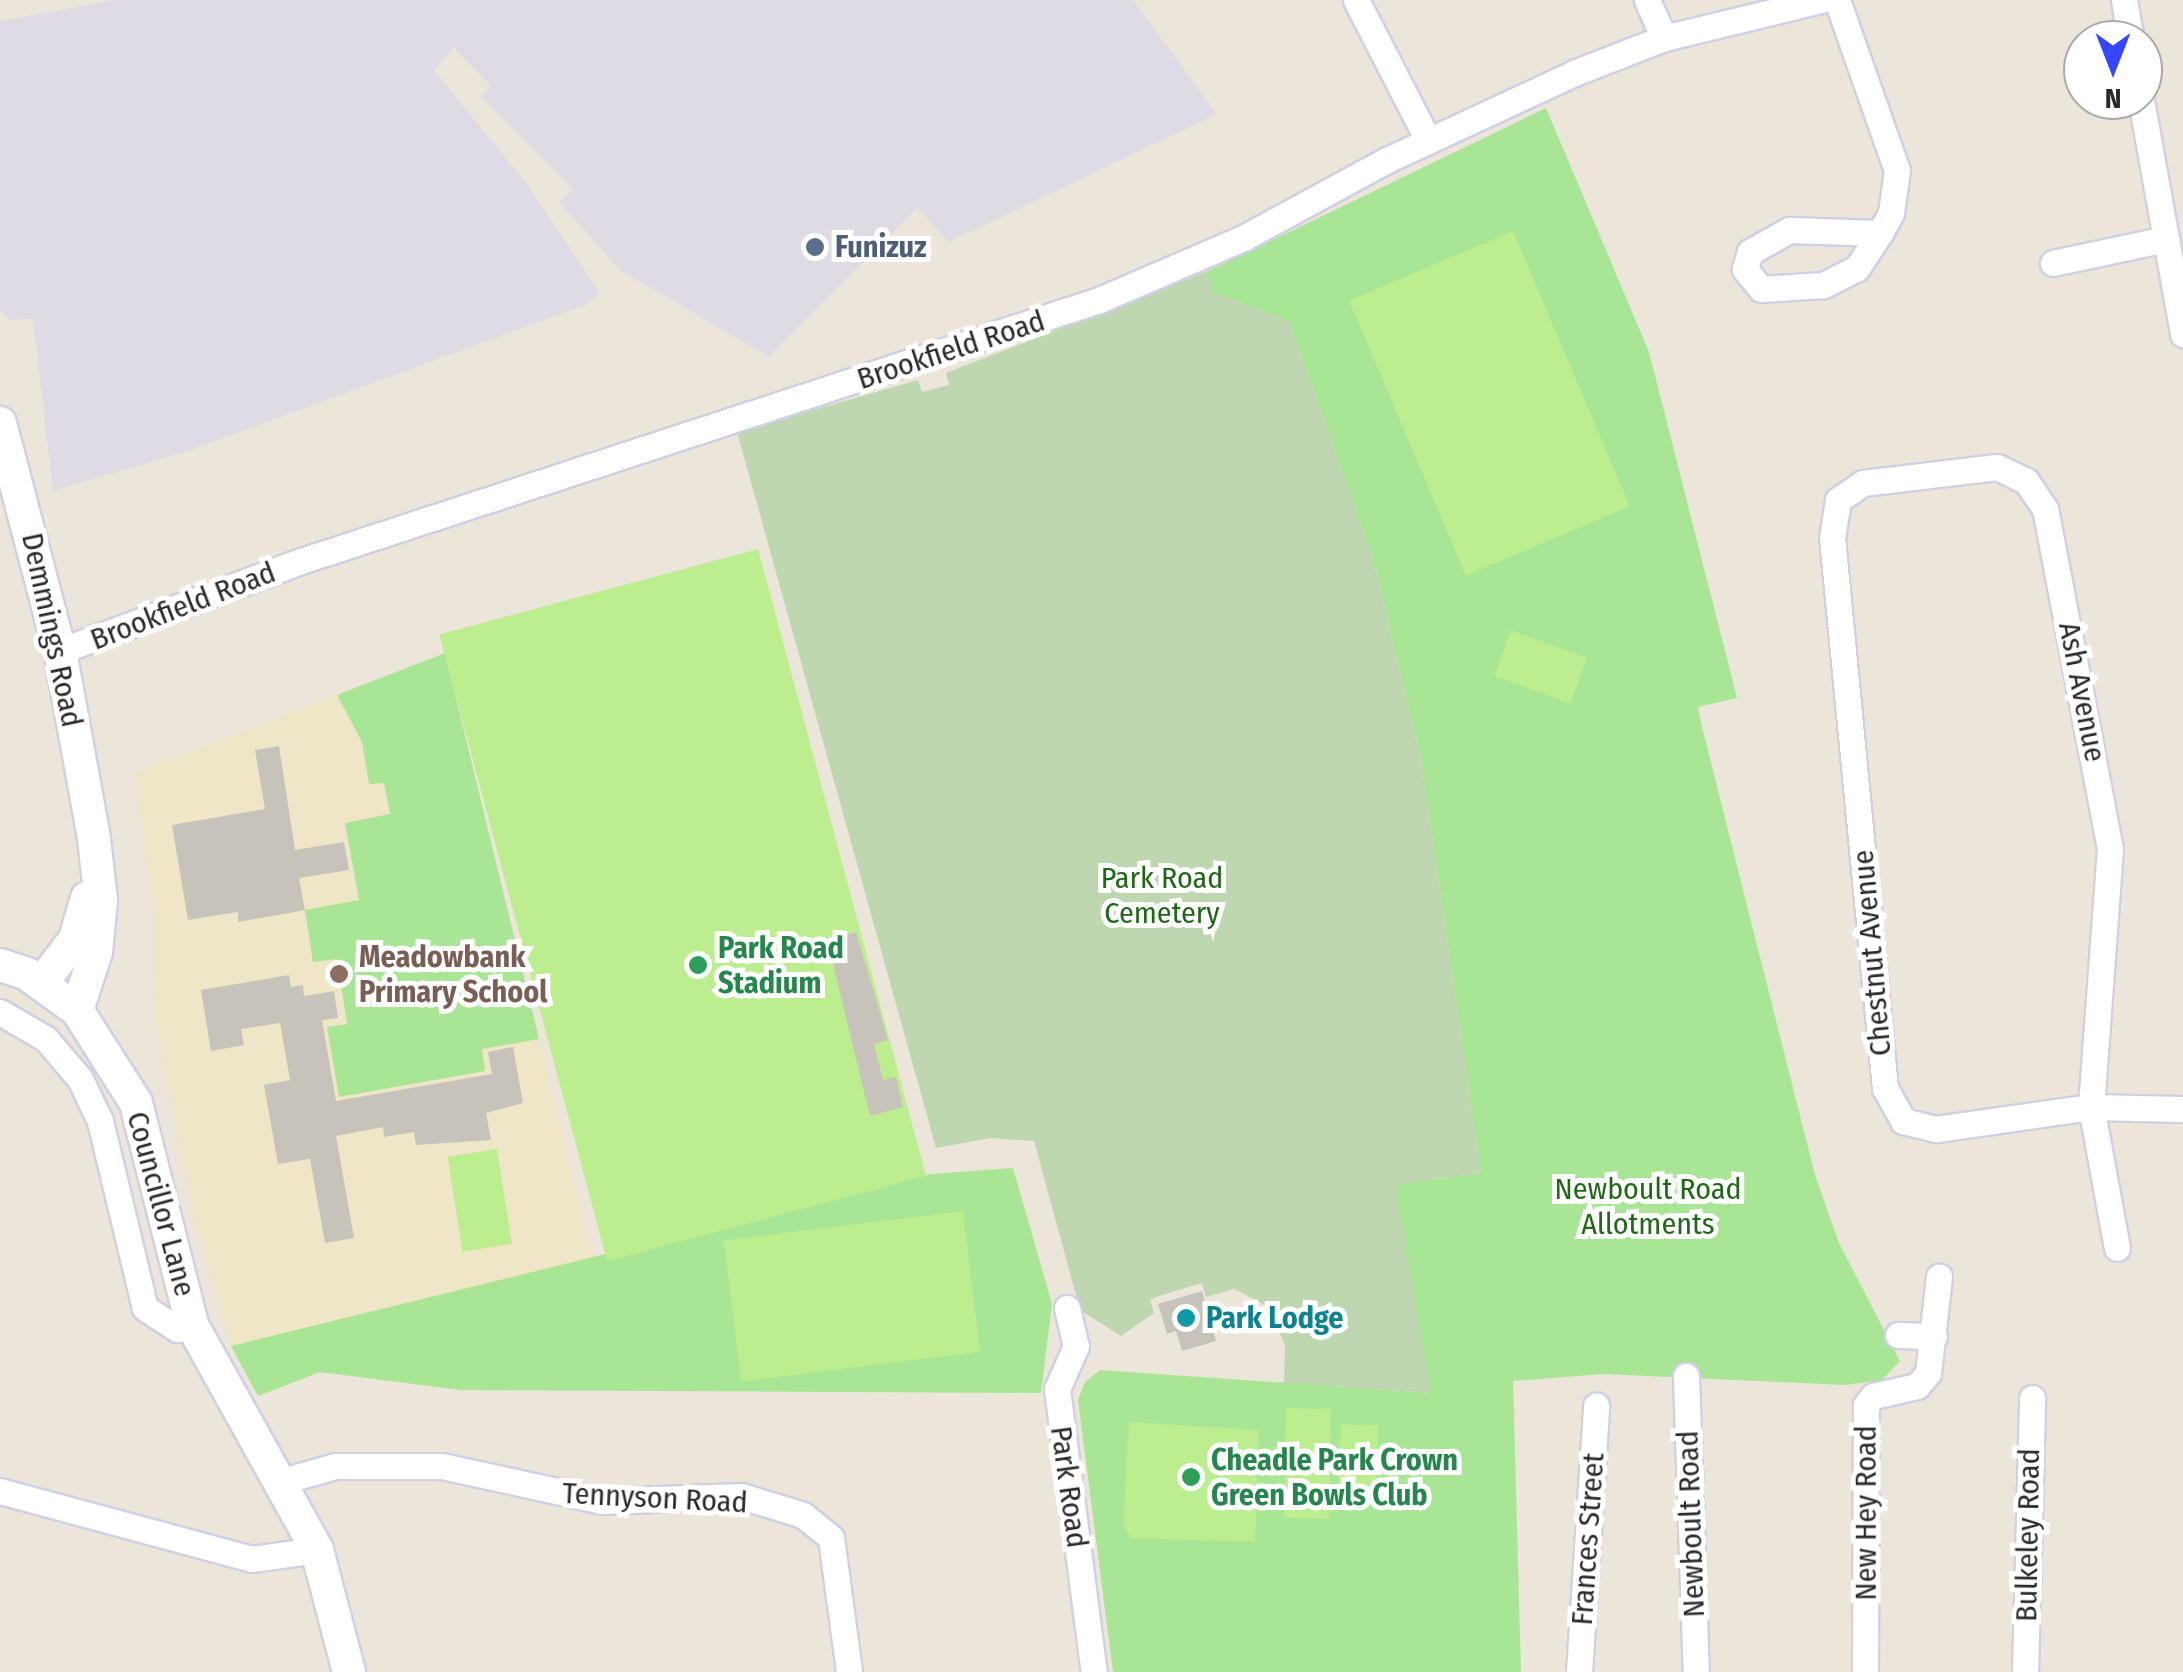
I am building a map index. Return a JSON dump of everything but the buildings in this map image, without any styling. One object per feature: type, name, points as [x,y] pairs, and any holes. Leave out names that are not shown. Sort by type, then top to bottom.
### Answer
[{"type":"street","points":[[1356,0],[1428,140]]},
{"type":"street","points":[[1647,0],[1664,38]]},
{"type":"street","name":"Brookfield Road","points":[[60,652],[298,562],[1099,300],[1246,237],[1428,140],[1664,38],[1821,0]]},
{"type":"street","points":[[1836,0],[1896,170],[1891,214],[1880,233],[1857,268],[1823,285],[1762,290],[1745,269],[1750,252],[1790,230],[1880,233]]},
{"type":"street","points":[[2145,120],[2183,334]]},
{"type":"street","points":[[2053,263],[2166,239]]},
{"type":"street","name":"Demmings Road","points":[[0,423],[60,652],[94,839],[100,900],[96,952],[77,1010]]},
{"type":"street","name":"Ash Avenue","points":[[1838,500],[1864,483],[1997,467],[2026,480],[2045,509],[2110,850],[2091,1107],[2116,1248]]},
{"type":"street","name":"Chestnut Avenue","points":[[1838,500],[1832,537],[1885,1088],[1902,1120],[1936,1129],[2091,1107],[2183,1109]]},
{"type":"street","name":"Demmings Road","points":[[41,984],[75,939],[94,839]]},
{"type":"street","name":"Councillor Lane","points":[[0,965],[41,984],[77,1010],[136,1103],[192,1325],[317,1550],[349,1672]]},
{"type":"street","name":"Councillor Lane","points":[[0,1012],[46,1039],[80,1079],[100,1120],[145,1308],[178,1329],[192,1325]]},
{"type":"street","name":"New Hey Road","points":[[1865,1672],[1866,1406],[1872,1396],[1917,1386],[1928,1372],[1939,1277]]},
{"type":"street","name":"Park Road","points":[[1066,1308],[1076,1346],[1056,1390],[1094,1672]]},
{"type":"street","points":[[1898,1334],[1934,1336]]},
{"type":"street","name":"Newboult Road","points":[[1686,1376],[1696,1672]]},
{"type":"street","name":"Bulkeley Road","points":[[2025,1672],[2032,1398]]},
{"type":"street","name":"Frances Street","points":[[1580,1672],[1596,1406]]},
{"type":"street","name":"Tennyson Road","points":[[279,1482],[335,1466],[442,1466],[602,1501],[741,1496],[803,1515],[831,1538],[849,1672]]},
{"type":"street","points":[[0,1490],[252,1558],[317,1550]]},
{"type":"shaded area","points":[[114,0],[1133,0],[1217,114],[949,242],[917,208],[769,357],[620,270],[559,202],[573,189],[480,97],[491,86],[454,48],[434,70],[526,183],[600,293],[585,305],[188,451],[53,491],[33,319],[10,320],[0,311],[0,21]]},
{"type":"shaded area","name":"Meadowbank Primary School","points":[[445,653],[593,1258],[231,1346],[196,1223],[156,1026],[155,917],[134,774]]},
{"type":"green space","name":"Newboult Road Allotments","points":[[1546,108],[1649,352],[1737,698],[1698,707],[1701,723],[1815,1175],[1839,1243],[1900,1361],[1882,1380],[1846,1385],[1603,1374],[1513,1381],[1521,1672],[1113,1672],[1078,1400],[1085,1382],[1100,1370],[1430,1393],[1394,1185],[1481,1173],[1421,760],[1373,558],[1289,321],[1215,293],[1206,272]]},
{"type":"green space","points":[[1513,231],[1630,506],[1466,576],[1349,301]]},
{"type":"green space","name":"Park Road Cemetery","points":[[1206,272],[1215,293],[1289,321],[1373,558],[1421,760],[1481,1173],[1395,1185],[1431,1393],[1284,1383],[1285,1346],[1269,1307],[1234,1289],[1206,1297],[1202,1283],[1150,1300],[1154,1313],[1121,1336],[1080,1310],[1034,1141],[991,1138],[936,1148],[737,432],[918,380],[922,392],[949,385],[946,373]]},
{"type":"green space","name":"Park Road Stadium","points":[[758,549],[926,1176],[607,1261],[439,634]]},
{"type":"green space","points":[[1511,630],[1587,658],[1570,704],[1494,676]]},
{"type":"green space","points":[[445,653],[539,1039],[482,1049],[485,1071],[339,1097],[327,1027],[347,1024],[337,959],[313,962],[305,910],[359,900],[345,823],[390,814],[384,783],[369,784],[362,742],[337,695]]},
{"type":"green space","points":[[497,1149],[512,1244],[463,1252],[448,1157]]},
{"type":"green space","points":[[1013,1168],[1052,1304],[1041,1393],[460,1390],[320,1372],[258,1396],[231,1346],[931,1174]]},
{"type":"green space","points":[[963,1211],[980,1352],[741,1381],[724,1240]]},
{"type":"green space","points":[[1286,1408],[1331,1409],[1329,1519],[1284,1518]]},
{"type":"green space","name":"Cheadle Park Crown Green Bowls Club","points":[[1129,1422],[1259,1430],[1255,1542],[1131,1538],[1123,1525]]},
{"type":"green space","points":[[1341,1424],[1378,1425],[1375,1503],[1338,1502]]},
{"type":"place","name":"Funizuz","points":[[815,247]]},
{"type":"place","name":"Park Road Stadium","points":[[698,965]]},
{"type":"place","name":"Meadowbank Primary School","points":[[339,974]]},
{"type":"place","name":"Park Lodge","points":[[1186,1318]]},
{"type":"place","name":"Cheadle Park Crown Green Bowls Club","points":[[1191,1477]]}]
